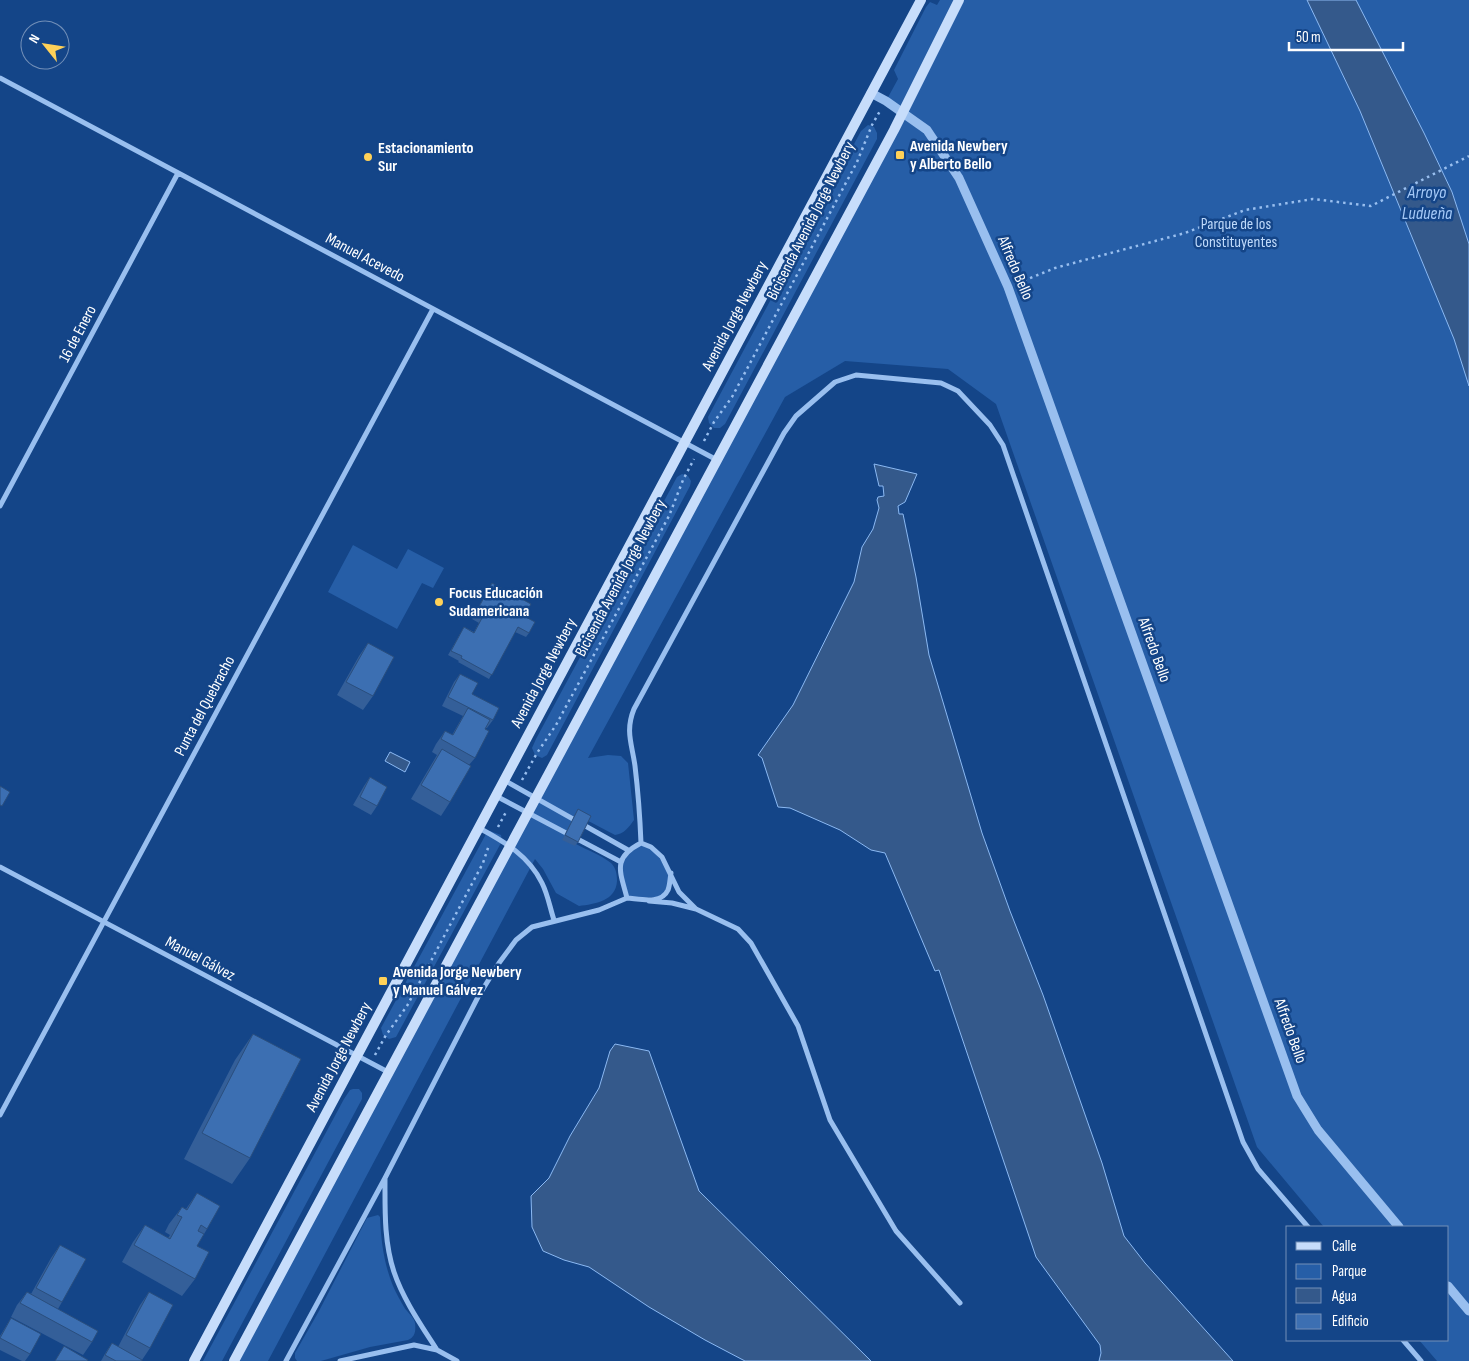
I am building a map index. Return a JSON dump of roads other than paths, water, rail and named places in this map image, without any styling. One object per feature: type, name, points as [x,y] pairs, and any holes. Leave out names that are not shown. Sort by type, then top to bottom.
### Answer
[{"type":"main road","name":"Avenida Jorge Newbery","points":[[194,1361],[921,0]]},
{"type":"main road","points":[[234,1361],[903,113],[959,0]]},
{"type":"street","name":"Manuel Acevedo","points":[[0,78],[717,461]]},
{"type":"street","name":"Alfredo Bello","points":[[871,93],[886,101],[926,130],[960,178],[1008,287],[1297,1096],[1318,1130],[1398,1226]]},
{"type":"street","name":"16 de Enero","points":[[0,506],[178,173]]},
{"type":"street","name":"Punta del Quebracho","points":[[0,1116],[433,309]]},
{"type":"street","points":[[641,843],[635,765],[628,733],[630,720],[638,700],[784,433],[796,416],[835,382],[856,375],[941,383],[958,391],[990,425],[1003,445],[1243,1142],[1258,1169],[1307,1226]]},
{"type":"street","points":[[504,780],[628,850]]},
{"type":"street","points":[[496,796],[620,862]]},
{"type":"street","points":[[479,827],[511,846],[531,866],[542,884],[554,920]]},
{"type":"street","points":[[627,898],[620,862],[628,850],[641,843]]},
{"type":"street","points":[[641,843],[651,847],[662,857],[679,892],[696,909]]},
{"type":"street","name":"Manuel Gálvez","points":[[0,867],[389,1073]]},
{"type":"street","points":[[649,900],[662,897],[668,890],[671,873]]},
{"type":"street","points":[[286,1361],[385,1178],[478,997],[499,963],[516,940],[532,927],[599,910],[627,898],[672,903],[696,909],[738,929],[751,943],[798,1026],[830,1120],[896,1231],[960,1302]]},
{"type":"street","points":[[385,1178],[387,1243],[394,1272],[436,1350]]},
{"type":"street","points":[[1449,1287],[1469,1311]]},
{"type":"street","points":[[1404,1341],[1421,1361]]},
{"type":"street","points":[[340,1361],[414,1344],[436,1350],[457,1361]]},
{"type":"water","name":"Arroyo Ludueña","points":[[1307,0],[1356,0],[1452,192],[1469,244],[1469,386],[1454,339],[1360,111]]},
{"type":"water","points":[[874,464],[917,474],[905,502],[898,506],[899,514],[903,514],[929,655],[982,833],[1043,995],[1102,1163],[1124,1236],[1145,1263],[1233,1361],[1099,1361],[1100,1345],[1036,1257],[939,970],[935,971],[885,853],[871,850],[840,830],[790,808],[778,807],[762,758],[758,755],[793,705],[854,582],[862,547],[873,529],[879,508],[878,497],[884,496],[883,486],[879,486]]},
{"type":"water","points":[[390,752],[410,762],[405,772],[385,761]]},
{"type":"water","points":[[615,1044],[649,1051],[699,1191],[871,1361],[745,1361],[649,1307],[589,1267],[564,1260],[543,1251],[532,1227],[531,1196],[549,1178],[570,1136],[599,1088],[610,1051]]},
{"type":"place","name":"Avenida Newbery y Alberto Bello","points":[[900,155]]},
{"type":"place","name":"Estacionamiento Sur","points":[[368,157]]},
{"type":"place","name":"Focus Educación Sudamericana","points":[[439,602]]},
{"type":"place","name":"Avenida Jorge Newbery y Manuel Gálvez","points":[[383,981]]},
{"type":"park label","name":"Parque de los Constituyentes","points":[[1236,233]]}]
